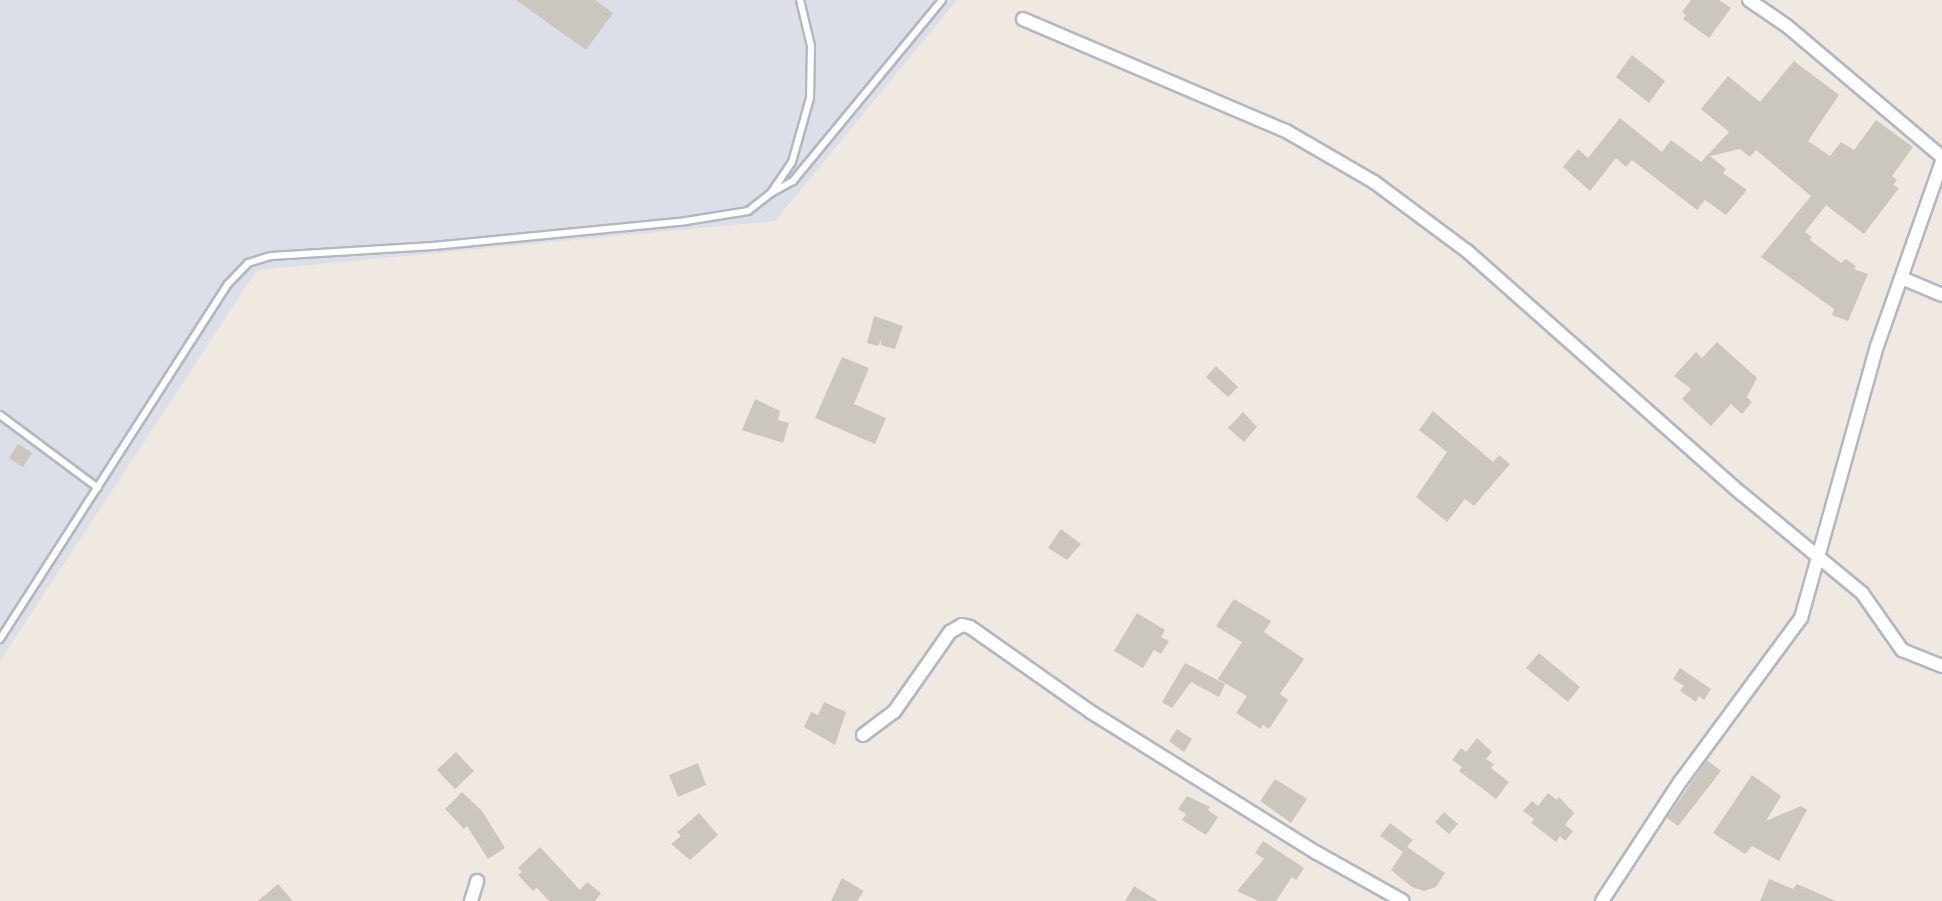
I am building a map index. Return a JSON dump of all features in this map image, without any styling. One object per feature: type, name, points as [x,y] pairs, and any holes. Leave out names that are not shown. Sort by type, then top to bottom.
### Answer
[{"type":"street","points":[[1603,901],[1680,782],[1801,618],[1877,346],[1942,159],[1780,20],[1749,0]]},
{"type":"street","points":[[1023,19],[1286,131],[1374,182],[1467,251],[1742,494],[1862,593],[1902,650],[1942,666]]},
{"type":"street","points":[[1902,278],[1942,295]]},
{"type":"street","points":[[863,735],[894,712],[950,632],[962,625],[970,627],[1091,712],[1317,853],[1403,901]]},
{"type":"street","points":[[471,901],[477,881]]},
{"type":"lane","points":[[771,193],[792,162],[810,98],[811,46],[800,0]]},
{"type":"lane","points":[[0,639],[227,285],[257,259],[686,221],[748,211],[771,193],[793,181],[942,0]]},
{"type":"lane","points":[[0,415],[98,488]]},
{"type":"shaded area","points":[[0,0],[957,0],[775,221],[257,270],[0,661]]},
{"type":"building","points":[[516,0],[595,0],[613,13],[586,50]]},
{"type":"building","points":[[1691,0],[1719,0],[1731,8],[1709,38],[1683,19],[1686,15],[1682,12]]},
{"type":"building","points":[[1632,55],[1665,81],[1649,103],[1616,77]]},
{"type":"building","points":[[1794,61],[1839,95],[1808,141],[1830,156],[1841,142],[1854,150],[1876,120],[1913,147],[1892,176],[1897,180],[1893,185],[1899,188],[1864,234],[1826,205],[1805,232],[1812,237],[1810,240],[1841,263],[1846,259],[1856,266],[1854,269],[1868,274],[1848,321],[1832,315],[1834,309],[1761,257],[1811,196],[1756,150],[1750,157],[1740,149],[1710,156],[1726,169],[1723,173],[1747,190],[1726,215],[1705,200],[1697,210],[1632,160],[1626,167],[1616,158],[1590,191],[1563,167],[1578,149],[1588,158],[1620,118],[1662,152],[1671,140],[1701,162],[1729,132],[1701,109],[1728,76],[1760,102]]},
{"type":"building","points":[[874,316],[903,326],[895,349],[881,345],[881,340],[878,346],[867,343]]},
{"type":"building","points":[[1717,342],[1757,378],[1747,397],[1752,402],[1742,414],[1731,404],[1711,426],[1682,399],[1691,389],[1674,376],[1696,352],[1702,358]]},
{"type":"building","points":[[842,357],[869,368],[854,404],[886,418],[875,444],[815,418]]},
{"type":"building","points":[[1216,366],[1238,387],[1228,397],[1206,377]]},
{"type":"building","points":[[755,399],[780,411],[778,420],[789,423],[783,443],[742,430]]},
{"type":"building","points":[[1433,411],[1493,462],[1499,455],[1510,464],[1474,506],[1465,499],[1447,522],[1416,497],[1447,452],[1419,430]]},
{"type":"building","points":[[1243,412],[1257,427],[1244,442],[1228,428]]},
{"type":"building","points":[[18,444],[32,453],[23,467],[9,458]]},
{"type":"building","points":[[1061,529],[1081,544],[1067,560],[1048,548]]},
{"type":"building","points":[[1234,599],[1271,621],[1264,632],[1304,659],[1280,694],[1288,700],[1269,729],[1263,725],[1261,729],[1236,713],[1247,696],[1218,679],[1242,642],[1216,626]]},
{"type":"building","points":[[1137,613],[1165,630],[1161,637],[1169,641],[1161,654],[1154,650],[1143,668],[1114,651]]},
{"type":"building","points":[[1539,653],[1580,687],[1568,702],[1526,668]]},
{"type":"building","points":[[1185,663],[1225,684],[1219,697],[1191,682],[1172,708],[1162,702]]},
{"type":"building","points":[[1680,668],[1711,689],[1704,700],[1699,696],[1696,702],[1680,691],[1684,686],[1673,679]]},
{"type":"building","points":[[824,702],[846,712],[835,745],[804,727],[811,712],[818,715]]},
{"type":"building","points":[[1177,729],[1192,739],[1184,752],[1169,741]]},
{"type":"building","points":[[1477,738],[1492,752],[1486,759],[1494,764],[1491,768],[1509,782],[1496,799],[1459,771],[1462,767],[1452,760],[1461,748],[1466,752]]},
{"type":"building","points":[[456,752],[474,771],[455,789],[437,770]]},
{"type":"building","points":[[1707,760],[1721,771],[1678,826],[1667,818]]},
{"type":"building","points":[[698,763],[706,785],[678,797],[669,775]]},
{"type":"building","points":[[1752,775],[1781,796],[1766,821],[1801,806],[1807,810],[1779,861],[1752,846],[1745,854],[1713,833]]},
{"type":"building","points":[[1275,779],[1307,799],[1291,823],[1260,801]]},
{"type":"building","points":[[462,792],[482,811],[505,848],[488,859],[467,826],[464,829],[445,809]]},
{"type":"building","points":[[1548,793],[1557,800],[1559,797],[1574,813],[1565,825],[1573,831],[1565,841],[1560,836],[1556,842],[1531,823],[1534,819],[1523,811],[1532,801],[1538,806]]},
{"type":"building","points":[[1187,796],[1210,807],[1208,810],[1218,817],[1206,835],[1182,820],[1186,814],[1178,809]]},
{"type":"building","points":[[1444,812],[1458,824],[1449,834],[1435,822]]},
{"type":"building","points":[[699,813],[718,835],[690,860],[671,844],[681,836],[677,832]]},
{"type":"building","points":[[1390,823],[1413,840],[1407,847],[1445,873],[1436,887],[1424,891],[1412,887],[1391,870],[1403,852],[1380,836]]},
{"type":"building","points":[[1263,841],[1304,868],[1296,880],[1292,877],[1276,901],[1258,901],[1237,891],[1264,859],[1255,853]]},
{"type":"building","points":[[540,847],[580,890],[587,882],[601,893],[595,901],[549,901],[537,888],[533,891],[518,875],[522,872],[518,868]]},
{"type":"building","points":[[842,878],[864,891],[857,901],[831,901]]},
{"type":"building","points":[[1769,879],[1793,889],[1797,884],[1836,901],[1760,901]]},
{"type":"building","points":[[278,884],[293,901],[258,901]]},
{"type":"building","points":[[1134,886],[1158,901],[1125,901]]}]
